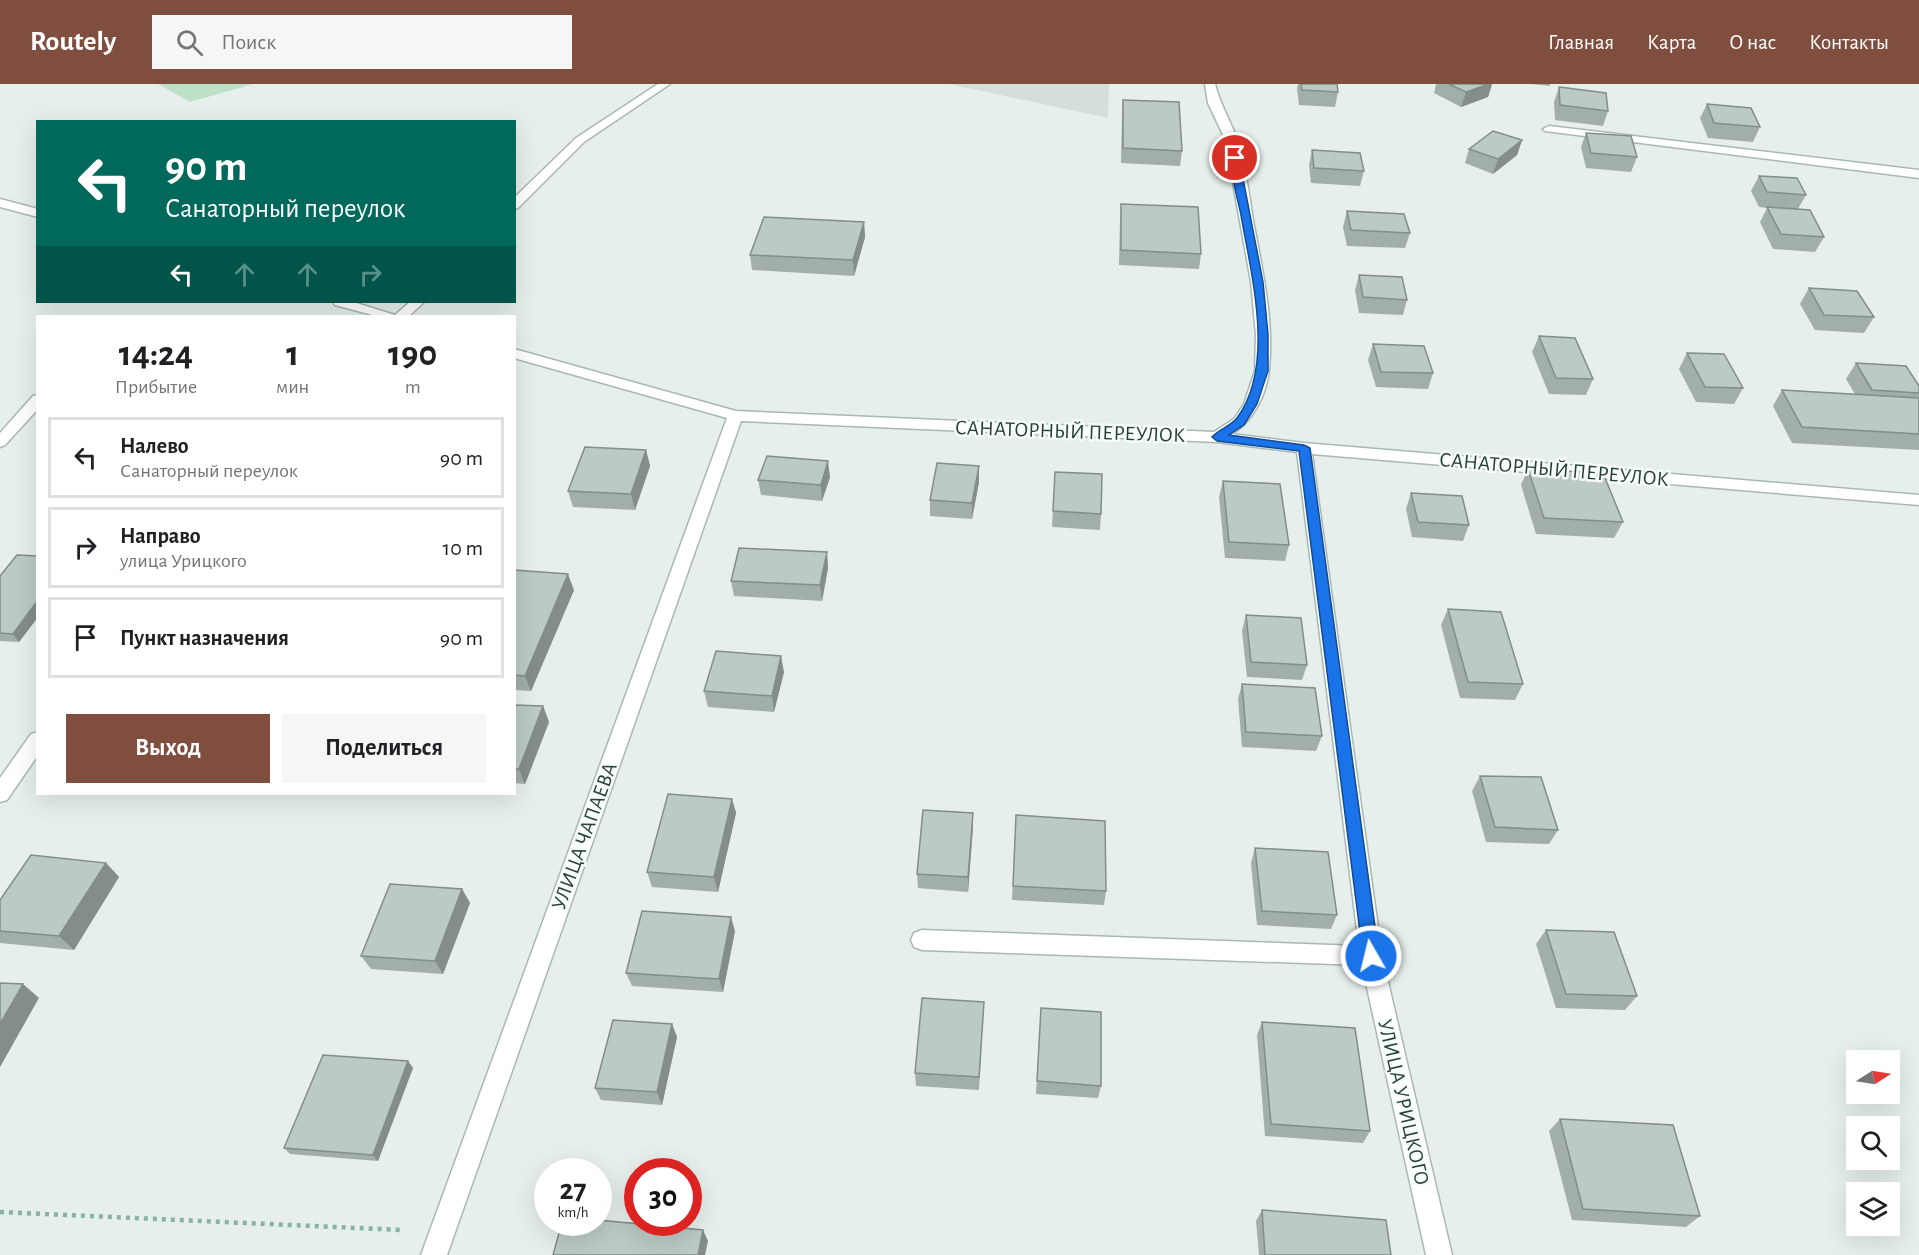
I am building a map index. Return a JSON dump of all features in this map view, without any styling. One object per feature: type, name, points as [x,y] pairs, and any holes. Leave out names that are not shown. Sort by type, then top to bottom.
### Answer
[{"type":"street","points":[[516,203],[580,140],[665,84]]},
{"type":"street","points":[[1210,84],[1214,103],[1231,140],[1243,196],[1258,282],[1263,334],[1262,371],[1251,404],[1240,422],[1217,437]]},
{"type":"street","points":[[1549,129],[1919,174]]},
{"type":"street","points":[[0,203],[36,212]]},
{"type":"street","points":[[344,303],[386,315]]},
{"type":"street","points":[[402,315],[416,303]]},
{"type":"street","name":"САНАТОРНЫЙ ПЕРЕУЛОК","points":[[516,354],[735,416],[1217,437],[1304,448],[1919,500]]},
{"type":"street","points":[[0,442],[36,401]]},
{"type":"street","name":"УЛИЦА ЧАПАЕВА","points":[[434,1255],[735,416]]},
{"type":"street","name":"УЛИЦА УРИЦКОГО","points":[[1304,448],[1371,956],[1439,1255]]},
{"type":"street","points":[[0,795],[36,742]]},
{"type":"street","points":[[922,940],[1371,956]]},
{"type":"path","points":[[0,1212],[442,1232]]},
{"type":"shaded area","points":[[949,84],[1109,84],[1108,118]]},
{"type":"green space","points":[[158,84],[253,84],[190,102]]},
{"type":"building","points":[[1301,84],[1337,84],[1338,92],[1302,90]]},
{"type":"building","points":[[1449,84],[1489,84],[1466,92]]},
{"type":"building","points":[[1559,87],[1606,93],[1608,111],[1560,105]]},
{"type":"building","points":[[1123,100],[1179,102],[1182,151],[1123,148]]},
{"type":"building","points":[[1707,104],[1751,108],[1760,127],[1714,123]]},
{"type":"building","points":[[1493,131],[1522,140],[1498,159],[1469,149]]},
{"type":"building","points":[[1586,133],[1631,136],[1637,157],[1591,153]]},
{"type":"building","points":[[1312,150],[1360,153],[1364,171],[1314,168]]},
{"type":"building","points":[[1759,176],[1797,178],[1806,195],[1767,192]]},
{"type":"building","points":[[1121,204],[1198,207],[1201,254],[1121,250]]},
{"type":"building","points":[[1767,207],[1810,210],[1824,237],[1781,234]]},
{"type":"building","points":[[1347,211],[1404,214],[1410,233],[1351,230]]},
{"type":"building","points":[[764,217],[864,222],[853,260],[750,255]]},
{"type":"building","points":[[1359,275],[1402,277],[1407,300],[1363,297]]},
{"type":"building","points":[[1809,288],[1857,291],[1874,317],[1824,315]]},
{"type":"building","points":[[1539,336],[1575,338],[1593,379],[1556,378]]},
{"type":"building","points":[[1373,344],[1424,346],[1433,373],[1381,372]]},
{"type":"building","points":[[1687,353],[1724,354],[1743,388],[1705,387]]},
{"type":"building","points":[[1856,363],[1906,366],[1919,386],[1919,393],[1872,390]]},
{"type":"building","points":[[1782,390],[1919,398],[1919,434],[1802,427]]},
{"type":"building","points":[[585,447],[646,450],[631,494],[568,491]]},
{"type":"building","points":[[767,456],[828,461],[821,485],[758,480]]},
{"type":"building","points":[[937,463],[979,466],[972,503],[930,500]]},
{"type":"building","points":[[1528,469],[1603,473],[1623,522],[1544,518]]},
{"type":"building","points":[[1055,472],[1102,474],[1101,514],[1053,511]]},
{"type":"building","points":[[1223,481],[1280,484],[1289,545],[1229,542]]},
{"type":"building","points":[[1411,493],[1462,496],[1469,525],[1418,522]]},
{"type":"building","points":[[739,548],[827,552],[820,585],[731,581]]},
{"type":"building","points":[[17,555],[36,556],[36,603],[13,634],[0,633],[0,576]]},
{"type":"building","points":[[516,570],[568,574],[525,676],[516,675]]},
{"type":"building","points":[[1448,609],[1501,612],[1523,684],[1468,682]]},
{"type":"building","points":[[1246,615],[1301,618],[1307,665],[1251,662]]},
{"type":"building","points":[[716,651],[781,656],[772,696],[704,691]]},
{"type":"building","points":[[1242,684],[1315,688],[1322,736],[1246,732]]},
{"type":"building","points":[[516,705],[543,706],[519,769],[516,769]]},
{"type":"building","points":[[1480,776],[1541,777],[1558,830],[1495,827]]},
{"type":"building","points":[[668,794],[732,799],[714,877],[647,872]]},
{"type":"building","points":[[923,810],[973,813],[968,877],[917,874]]},
{"type":"building","points":[[1016,815],[1105,821],[1106,891],[1013,886]]},
{"type":"building","points":[[1255,848],[1328,852],[1337,915],[1262,911]]},
{"type":"building","points":[[31,855],[106,863],[59,936],[0,931],[0,900]]},
{"type":"building","points":[[390,884],[462,889],[435,961],[361,956]]},
{"type":"building","points":[[642,911],[731,917],[719,979],[626,973]]},
{"type":"building","points":[[1546,930],[1614,932],[1637,996],[1566,994]]},
{"type":"building","points":[[0,983],[23,984],[0,1024]]},
{"type":"building","points":[[922,998],[984,1002],[979,1077],[915,1073]]},
{"type":"building","points":[[1041,1008],[1101,1012],[1101,1086],[1037,1081]]},
{"type":"building","points":[[613,1020],[672,1024],[657,1092],[595,1088]]},
{"type":"building","points":[[1262,1022],[1355,1028],[1370,1131],[1271,1124]]},
{"type":"building","points":[[323,1055],[408,1061],[373,1155],[284,1148]]},
{"type":"building","points":[[1560,1119],[1673,1125],[1700,1216],[1583,1209]]},
{"type":"building","points":[[1262,1210],[1386,1220],[1391,1255],[1265,1255]]},
{"type":"building","points":[[612,1221],[624,1222],[624,1236],[702,1236],[698,1255],[553,1255],[558,1236],[612,1236]]},
{"type":"route","points":[[1235,158],[1258,282],[1263,334],[1262,371],[1251,404],[1240,422],[1217,437],[1304,448],[1371,956]]}]
